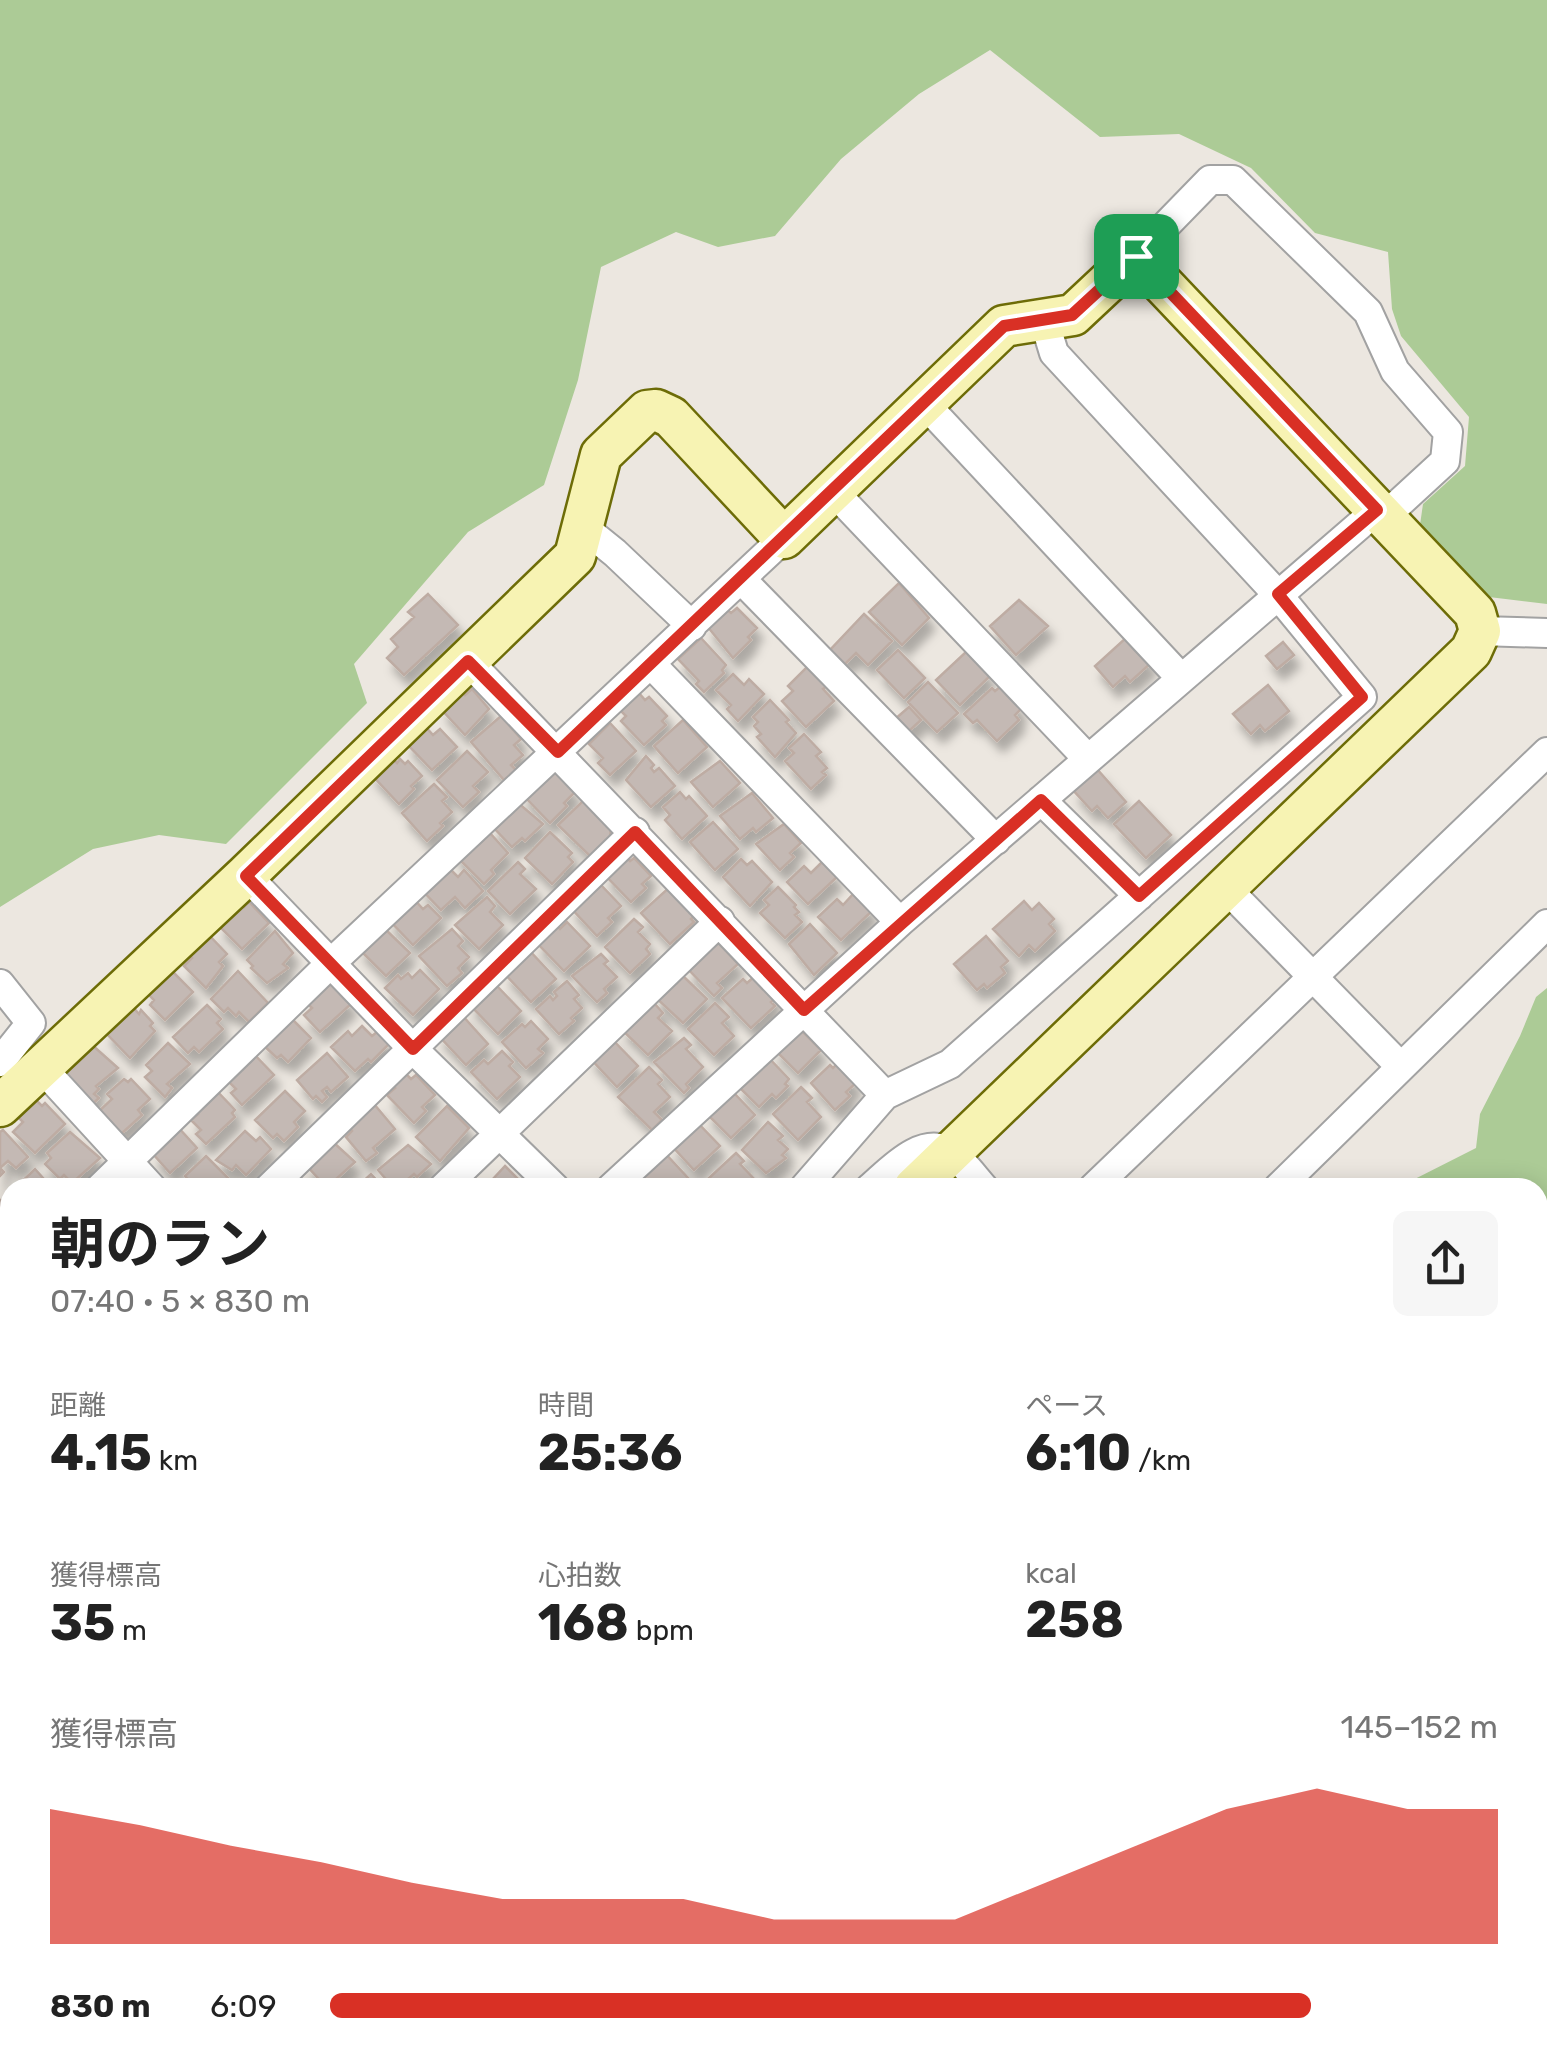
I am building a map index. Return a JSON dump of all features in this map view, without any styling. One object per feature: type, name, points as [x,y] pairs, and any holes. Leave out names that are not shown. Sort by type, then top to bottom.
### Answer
[{"type":"street","points":[[110,1178],[331,963],[692,626],[1004,326],[1072,315],[1210,180],[1233,180],[1368,312],[1395,371],[1448,432],[1445,462],[1278,594],[900,922],[622,1178]]},
{"type":"street","points":[[924,1178],[1471,651],[1480,631],[1476,613],[1136,256]]},
{"type":"street","points":[[813,1178],[885,1095],[950,1064],[1362,697],[1278,594],[1054,353],[1044,320]]},
{"type":"street","points":[[924,403],[1181,678]]},
{"type":"street","points":[[0,1106],[246,876],[575,556],[601,455],[647,411],[671,416],[784,538]]},
{"type":"street","points":[[833,492],[1088,759]]},
{"type":"street","points":[[584,528],[692,626]]},
{"type":"street","points":[[741,579],[996,840]]},
{"type":"street","points":[[1480,631],[1547,634]]},
{"type":"street","points":[[468,661],[885,1095]]},
{"type":"street","points":[[651,664],[900,922]]},
{"type":"street","points":[[1104,1178],[1547,752]]},
{"type":"street","points":[[1041,800],[1139,896]]},
{"type":"street","points":[[279,1178],[635,832]]},
{"type":"street","points":[[246,876],[413,1049],[545,1178]]},
{"type":"street","points":[[1224,888],[1401,1067]]},
{"type":"street","points":[[453,1178],[720,921]]},
{"type":"street","points":[[1288,1178],[1547,924]]},
{"type":"street","points":[[0,984],[30,1022],[0,1062]]},
{"type":"street","points":[[42,1068],[143,1178]]},
{"type":"street","points":[[882,1178],[912,1152],[936,1149],[950,1152],[975,1178]]},
{"type":"green space","points":[[0,0],[1547,0],[1547,604],[1489,597],[1420,525],[1423,504],[1465,466],[1469,417],[1401,336],[1392,309],[1388,252],[1315,233],[1251,168],[1179,134],[1100,137],[990,50],[919,94],[841,159],[775,236],[718,247],[676,232],[601,267],[578,380],[544,485],[468,532],[354,664],[367,703],[226,844],[159,835],[93,849],[0,907]]},
{"type":"green space","points":[[1547,988],[1547,1178],[1417,1178],[1476,1148],[1480,1114],[1536,997]]},
{"type":"building","points":[[899,583],[929,618],[902,645],[869,612]]},
{"type":"building","points":[[428,594],[458,625],[404,675],[387,658],[398,647],[391,639],[414,617],[408,612]]},
{"type":"building","points":[[1019,600],[1048,626],[1016,655],[990,626]]},
{"type":"building","points":[[737,608],[757,628],[733,658],[707,626],[726,609],[731,613]]},
{"type":"building","points":[[864,614],[892,641],[868,665],[856,653],[845,664],[830,650]]},
{"type":"building","points":[[1127,637],[1151,663],[1130,682],[1125,676],[1113,687],[1095,666]]},
{"type":"building","points":[[701,638],[726,665],[724,673],[704,692],[678,659]]},
{"type":"building","points":[[1283,642],[1294,655],[1277,669],[1266,656]]},
{"type":"building","points":[[898,650],[925,678],[904,698],[877,670]]},
{"type":"building","points":[[967,651],[990,676],[960,705],[936,680]]},
{"type":"building","points":[[808,666],[827,686],[823,689],[834,701],[806,727],[782,701],[793,691],[788,686]]},
{"type":"building","points":[[733,674],[744,685],[749,679],[764,694],[738,721],[727,709],[731,705],[716,690]]},
{"type":"building","points":[[928,682],[958,713],[937,732],[908,702]]},
{"type":"building","points":[[1268,685],[1289,711],[1265,731],[1260,725],[1251,734],[1233,714]]},
{"type":"building","points":[[1000,687],[1021,709],[1015,715],[1019,720],[997,741],[977,720],[973,723],[964,714],[992,688],[995,691]]},
{"type":"building","points":[[472,689],[489,709],[465,735],[441,709],[461,690],[465,695]]},
{"type":"building","points":[[639,693],[645,700],[649,697],[667,716],[662,721],[666,725],[644,745],[621,721],[626,716],[620,710]]},
{"type":"building","points":[[770,700],[796,733],[775,757],[757,737],[761,734],[753,717]]},
{"type":"building","points":[[909,707],[921,720],[908,732],[895,719]]},
{"type":"building","points":[[501,716],[521,739],[514,745],[523,755],[511,765],[516,770],[504,780],[471,742]]},
{"type":"building","points":[[683,720],[707,747],[678,773],[654,746]]},
{"type":"building","points":[[610,723],[636,751],[610,775],[598,763],[603,758],[589,744]]},
{"type":"building","points":[[424,725],[433,735],[440,729],[457,747],[432,770],[406,743]]},
{"type":"building","points":[[804,734],[821,752],[816,756],[827,768],[822,772],[826,775],[811,789],[785,761],[794,753],[789,748]]},
{"type":"building","points":[[467,751],[488,772],[473,786],[479,792],[463,807],[437,780]]},
{"type":"building","points":[[389,755],[397,763],[400,759],[405,764],[408,761],[422,776],[399,804],[370,773]]},
{"type":"building","points":[[646,756],[654,765],[654,772],[659,768],[675,786],[651,807],[626,780]]},
{"type":"building","points":[[720,761],[740,783],[713,807],[691,782]]},
{"type":"building","points":[[1097,769],[1126,802],[1108,818],[1097,806],[1092,811],[1073,790]]},
{"type":"building","points":[[553,770],[575,792],[550,823],[521,793]]},
{"type":"building","points":[[434,784],[447,797],[442,801],[452,812],[427,841],[402,813]]},
{"type":"building","points":[[680,792],[707,816],[682,839],[665,820],[670,815],[663,807]]},
{"type":"building","points":[[752,793],[773,818],[740,839],[720,816]]},
{"type":"building","points":[[585,799],[611,825],[610,839],[591,857],[558,825]]},
{"type":"building","points":[[1139,801],[1171,835],[1146,858],[1114,824]]},
{"type":"building","points":[[517,802],[543,824],[512,847],[492,826]]},
{"type":"building","points":[[713,822],[738,849],[715,870],[690,842]]},
{"type":"building","points":[[784,824],[801,843],[790,853],[794,857],[780,870],[756,844]]},
{"type":"building","points":[[550,832],[572,853],[568,857],[573,862],[552,884],[525,858]]},
{"type":"building","points":[[490,833],[508,853],[491,870],[494,874],[484,884],[453,853],[472,836],[480,843]]},
{"type":"building","points":[[624,855],[630,861],[634,858],[651,876],[642,884],[646,888],[631,902],[604,874]]},
{"type":"building","points":[[741,859],[747,865],[752,861],[772,882],[750,906],[723,877]]},
{"type":"building","points":[[518,862],[525,869],[520,874],[536,889],[510,914],[488,891]]},
{"type":"building","points":[[822,862],[837,877],[808,904],[787,882],[804,866],[811,873]]},
{"type":"building","points":[[449,868],[458,877],[464,870],[483,891],[465,908],[455,897],[441,910],[419,887]]},
{"type":"building","points":[[601,885],[621,906],[597,936],[570,907],[586,891],[590,895]]},
{"type":"building","points":[[672,885],[697,913],[691,919],[694,922],[670,944],[641,913]]},
{"type":"building","points":[[778,887],[796,905],[799,912],[795,915],[802,922],[785,938],[760,913],[769,905],[764,900]]},
{"type":"building","points":[[854,893],[872,911],[841,940],[818,917],[837,899],[843,905]]},
{"type":"building","points":[[412,897],[423,909],[428,905],[441,918],[413,945],[388,919]]},
{"type":"building","points":[[487,897],[495,906],[490,912],[503,925],[479,949],[455,925]]},
{"type":"building","points":[[1024,901],[1032,910],[1039,903],[1054,919],[1049,924],[1055,931],[1035,951],[1029,945],[1019,956],[993,929]]},
{"type":"building","points":[[249,902],[269,923],[242,949],[218,925],[240,903],[244,907]]},
{"type":"building","points":[[634,919],[643,927],[638,932],[650,944],[646,949],[650,954],[630,973],[605,947]]},
{"type":"building","points":[[567,922],[590,946],[564,971],[536,942],[555,923],[560,929]]},
{"type":"building","points":[[810,924],[837,953],[814,975],[789,944]]},
{"type":"building","points":[[384,928],[410,953],[386,976],[358,948]]},
{"type":"building","points":[[452,929],[463,941],[458,946],[469,957],[458,968],[462,973],[447,986],[419,956]]},
{"type":"building","points":[[275,931],[293,953],[283,964],[288,968],[267,983],[247,960]]},
{"type":"building","points":[[207,933],[227,954],[206,988],[184,966],[192,958],[187,952]]},
{"type":"building","points":[[986,936],[1008,961],[1001,967],[1005,973],[987,988],[984,984],[977,990],[954,964]]},
{"type":"building","points":[[717,941],[738,964],[717,983],[722,988],[714,996],[687,968]]},
{"type":"building","points":[[529,950],[556,979],[531,1002],[504,973]]},
{"type":"building","points":[[601,954],[608,961],[604,964],[617,977],[597,1002],[572,976]]},
{"type":"building","points":[[168,967],[193,992],[165,1020],[150,1005],[154,1000],[147,993]]},
{"type":"building","points":[[420,970],[439,989],[413,1015],[385,988],[398,975],[401,979],[408,973],[412,978]]},
{"type":"building","points":[[238,971],[268,1003],[249,1022],[239,1012],[236,1016],[228,1008],[224,1012],[211,999]]},
{"type":"building","points":[[683,976],[707,999],[683,1023],[654,996],[672,977],[677,983]]},
{"type":"building","points":[[755,976],[776,998],[771,1002],[775,1006],[751,1028],[722,998],[743,979],[747,983]]},
{"type":"building","points":[[329,980],[351,1004],[320,1032],[304,1015],[312,1008],[306,1002]]},
{"type":"building","points":[[567,981],[579,995],[574,999],[582,1008],[559,1034],[536,1009],[550,996],[553,1000],[557,996],[554,992]]},
{"type":"building","points":[[497,986],[521,1011],[498,1034],[469,1004],[486,988],[491,992]]},
{"type":"building","points":[[654,1003],[663,1013],[658,1018],[672,1031],[648,1055],[620,1028]]},
{"type":"building","points":[[715,1003],[729,1017],[722,1023],[734,1036],[714,1055],[688,1029]]},
{"type":"building","points":[[207,1005],[221,1019],[217,1023],[223,1029],[199,1052],[194,1047],[188,1053],[173,1037]]},
{"type":"building","points":[[132,1006],[153,1023],[150,1026],[155,1031],[130,1058],[105,1032]]},
{"type":"building","points":[[461,1014],[488,1044],[466,1065],[438,1035]]},
{"type":"building","points":[[288,1015],[311,1038],[288,1062],[281,1055],[277,1058],[261,1043]]},
{"type":"building","points":[[531,1021],[548,1039],[538,1049],[543,1053],[526,1068],[502,1042]]},
{"type":"building","points":[[362,1026],[372,1036],[377,1032],[389,1044],[355,1071],[331,1047],[348,1031],[352,1036]]},
{"type":"building","points":[[802,1031],[821,1050],[798,1073],[773,1048]]},
{"type":"building","points":[[610,1037],[638,1066],[617,1087],[589,1057]]},
{"type":"building","points":[[684,1038],[691,1045],[686,1049],[703,1067],[686,1084],[689,1088],[684,1093],[654,1062]]},
{"type":"building","points":[[168,1043],[190,1064],[167,1084],[172,1088],[165,1097],[145,1077],[152,1071],[146,1065]]},
{"type":"building","points":[[91,1044],[118,1068],[96,1086],[99,1089],[94,1094],[99,1098],[88,1108],[62,1071]]},
{"type":"building","points":[[502,1051],[520,1077],[497,1099],[471,1072]]},
{"type":"building","points":[[252,1052],[274,1075],[242,1105],[231,1093],[236,1089],[225,1078]]},
{"type":"building","points":[[327,1053],[348,1077],[331,1092],[327,1087],[322,1091],[327,1097],[322,1102],[316,1096],[313,1099],[297,1080]]},
{"type":"building","points":[[767,1056],[789,1079],[785,1084],[788,1086],[759,1107],[737,1085]]},
{"type":"building","points":[[838,1063],[856,1083],[846,1092],[850,1096],[835,1110],[811,1083],[830,1065],[833,1068]]},
{"type":"building","points":[[649,1067],[662,1080],[658,1084],[670,1097],[654,1112],[662,1120],[652,1130],[618,1097]]},
{"type":"building","points":[[403,1071],[411,1079],[416,1075],[435,1095],[422,1107],[426,1111],[414,1123],[387,1095],[395,1088],[390,1084]]},
{"type":"building","points":[[124,1079],[131,1079],[150,1099],[138,1110],[142,1115],[120,1135],[98,1112],[112,1099],[107,1094]]},
{"type":"building","points":[[801,1087],[812,1098],[807,1102],[821,1117],[798,1140],[773,1114]]},
{"type":"building","points":[[216,1090],[235,1110],[235,1117],[206,1144],[196,1134],[201,1130],[191,1120],[198,1114],[195,1110]]},
{"type":"building","points":[[285,1091],[305,1111],[294,1122],[298,1127],[284,1141],[277,1134],[273,1138],[255,1120]]},
{"type":"building","points":[[734,1093],[755,1115],[731,1138],[706,1113],[724,1094],[728,1099]]},
{"type":"building","points":[[36,1100],[42,1106],[45,1103],[65,1124],[35,1153],[13,1132],[23,1122],[18,1117]]},
{"type":"building","points":[[374,1104],[395,1129],[373,1148],[377,1153],[366,1161],[346,1137],[352,1131],[348,1126]]},
{"type":"building","points":[[447,1106],[469,1128],[440,1161],[416,1137]]},
{"type":"building","points":[[696,1121],[720,1146],[694,1170],[671,1145]]},
{"type":"building","points":[[768,1122],[783,1136],[778,1140],[788,1149],[782,1155],[786,1158],[766,1173],[742,1150]]},
{"type":"building","points":[[177,1126],[197,1148],[170,1173],[153,1154]]},
{"type":"building","points":[[3,1130],[28,1157],[16,1168],[8,1161],[0,1168]]},
{"type":"building","points":[[245,1131],[256,1141],[260,1137],[271,1149],[246,1175],[236,1165],[232,1170],[216,1160]]},
{"type":"building","points":[[70,1132],[100,1158],[78,1178],[59,1178],[45,1164],[51,1158],[47,1153]]},
{"type":"building","points":[[333,1142],[355,1162],[337,1178],[318,1178],[307,1166]]},
{"type":"building","points":[[408,1145],[431,1164],[417,1177],[414,1174],[409,1178],[385,1178],[378,1170]]},
{"type":"building","points":[[663,1151],[688,1178],[639,1178],[636,1175]]},
{"type":"building","points":[[736,1153],[753,1178],[709,1178]]},
{"type":"building","points":[[206,1156],[228,1178],[187,1178]]},
{"type":"building","points":[[505,1166],[517,1178],[494,1178]]},
{"type":"building","points":[[35,1169],[43,1178],[26,1178]]},
{"type":"route","points":[[1136,256],[1377,510],[1278,594],[1362,697],[1139,896],[1041,800],[804,1010],[635,832],[413,1049],[246,876],[468,661],[558,752],[1004,326],[1072,315],[1136,256]]}]
